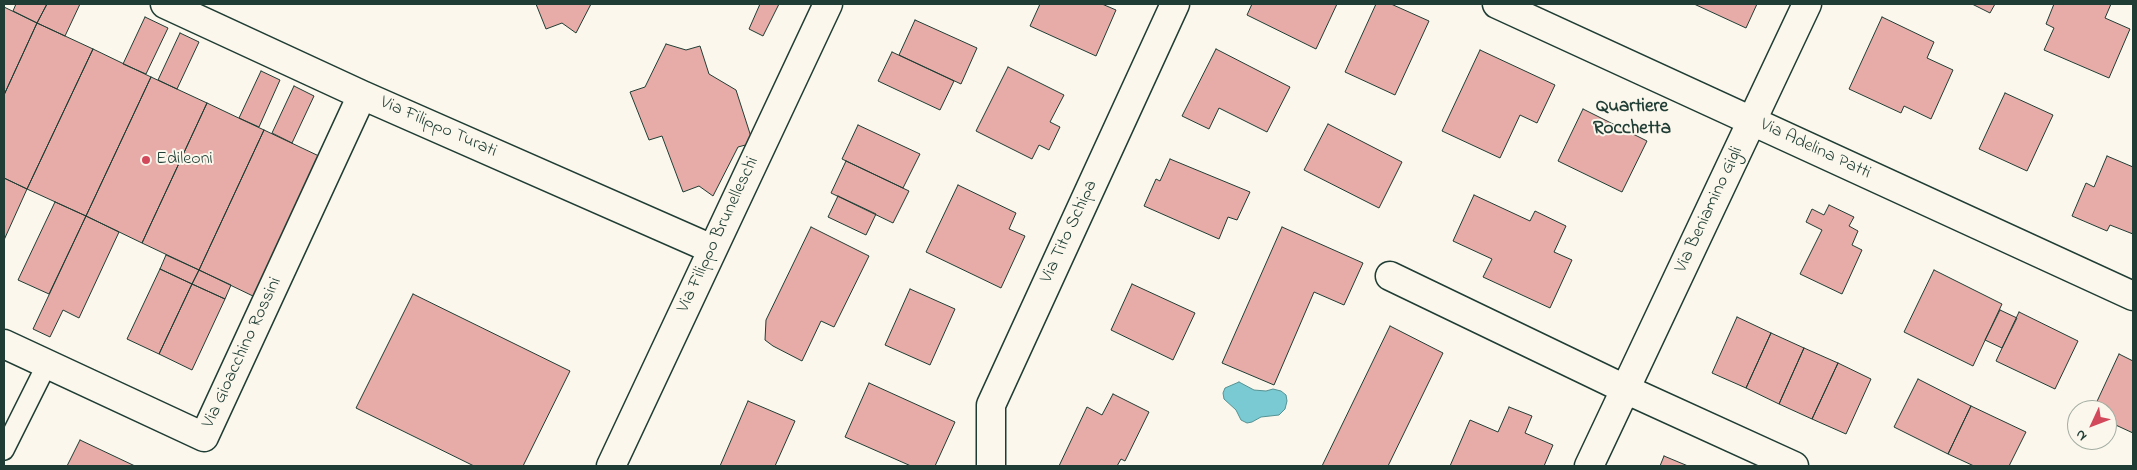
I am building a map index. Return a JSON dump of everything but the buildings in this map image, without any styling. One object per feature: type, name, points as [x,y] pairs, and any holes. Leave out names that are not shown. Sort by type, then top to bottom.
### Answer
[{"type":"street","name":"Via Filippo Turati","points":[[165,4],[362,95],[712,249]]},
{"type":"street","name":"Via Filippo Brunelleschi","points":[[611,466],[828,4]]},
{"type":"street","name":"Via Tito Schipa","points":[[991,466],[990,405],[1175,4]]},
{"type":"street","name":"Via Adelina Patti","points":[[1497,4],[2133,296]]},
{"type":"street","name":"Via Beniamino Gigli","points":[[1589,466],[1807,4]]},
{"type":"street","name":"Via Gioacchino Rossini","points":[[4,344],[204,437],[362,95]]},
{"type":"street","points":[[1390,276],[1625,389],[1794,466]]},
{"type":"lane","points":[[4,450],[47,364]]},
{"type":"water","points":[[1239,382],[1254,390],[1266,391],[1273,389],[1281,391],[1286,395],[1285,409],[1279,415],[1261,417],[1252,422],[1247,423],[1241,420],[1236,410],[1224,399],[1223,393],[1225,388]]},
{"type":"place","name":"Edileoni","points":[[146,160]]},
{"type":"district","name":"Quartiere Rocchetta","points":[[1632,119]]}]
